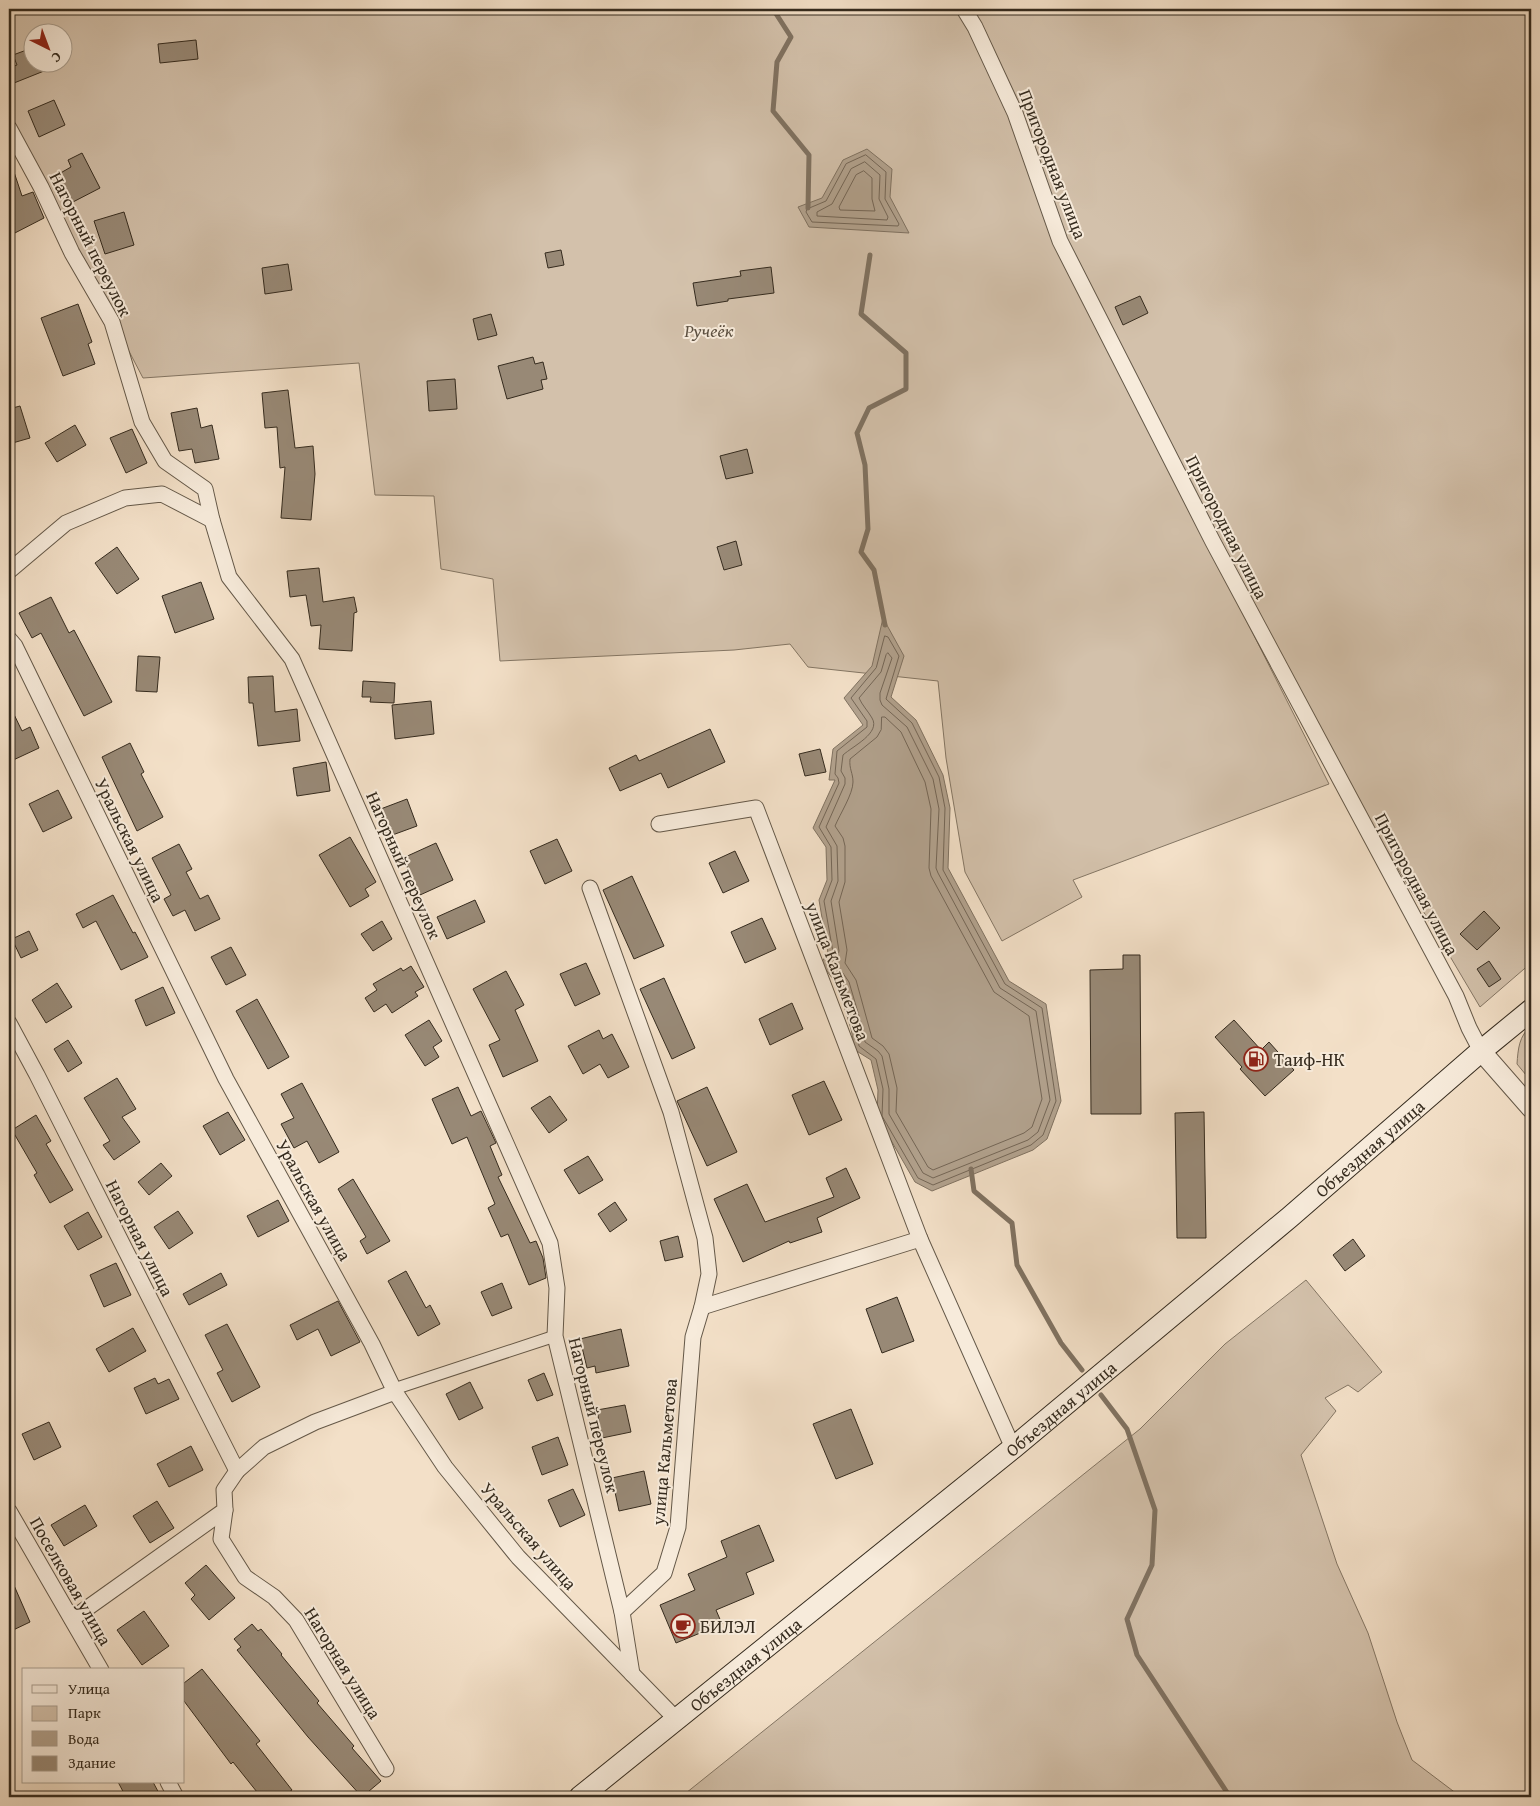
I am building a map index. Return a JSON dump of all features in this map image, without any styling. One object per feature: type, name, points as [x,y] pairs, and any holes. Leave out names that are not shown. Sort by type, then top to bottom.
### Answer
[{"type":"main road","name":"Объездная улица","points":[[580,1797],[1013,1448],[1290,1217],[1531,1010]]},
{"type":"street","name":"Пригородная улица","points":[[964,9],[975,27],[1016,113],[1060,241],[1218,550],[1456,996],[1481,1051]]},
{"type":"street","name":"Нагорный переулок","points":[[9,128],[41,187],[72,253],[112,322],[142,422],[165,461],[205,489],[212,520],[230,577],[292,659],[550,1243],[558,1288],[555,1336],[622,1612],[632,1674]]},
{"type":"street","points":[[9,572],[66,523],[125,498],[162,494],[212,520]]},
{"type":"street","name":"Уральская улица","points":[[9,639],[15,646],[226,1078],[372,1344],[394,1391],[445,1467],[518,1557],[676,1719]]},
{"type":"street","name":"улица Кальметова","points":[[659,824],[756,808],[920,1239],[1013,1448]]},
{"type":"street","name":"улица Кальметова","points":[[590,888],[674,1122],[704,1238],[709,1274],[702,1308],[693,1336],[678,1528],[664,1573],[622,1612]]},
{"type":"street","name":"Нагорная улица","points":[[9,1023],[237,1471]]},
{"type":"street","points":[[1481,1051],[1531,1108]]},
{"type":"street","points":[[702,1308],[920,1239]]},
{"type":"street","points":[[394,1391],[555,1336]]},
{"type":"street","name":"Нагорная улица","points":[[386,1769],[296,1620],[274,1597],[245,1578],[221,1539],[225,1510],[224,1490],[237,1471],[264,1447],[315,1422],[394,1391]]},
{"type":"street","points":[[72,1619],[225,1510]]},
{"type":"street","name":"Поселковая улица","points":[[9,1511],[100,1668]]},
{"type":"street","points":[[169,1784],[176,1797]]},
{"type":"green space","name":"Ручеёк","points":[[9,9],[958,9],[1013,123],[1050,232],[1329,784],[1073,880],[1082,897],[1002,941],[965,872],[946,758],[938,681],[808,667],[790,644],[734,650],[500,661],[493,579],[441,569],[434,496],[375,495],[359,363],[143,378],[9,122]]},
{"type":"green space","points":[[967,9],[1531,9],[1531,963],[1480,1007],[1349,786],[1210,521],[1057,219]]},
{"type":"green space","points":[[1531,1026],[1531,1081],[1517,1064],[1522,1038]]},
{"type":"green space","points":[[1306,1280],[1382,1372],[1358,1392],[1348,1385],[1325,1398],[1336,1411],[1301,1455],[1337,1564],[1368,1633],[1397,1722],[1412,1760],[1461,1797],[681,1797],[1140,1429],[1225,1344]]},
{"type":"water","points":[[867,149],[892,169],[890,197],[909,233],[809,227],[798,207],[822,198],[843,160]]},
{"type":"water","points":[[883,618],[904,656],[891,697],[916,720],[943,775],[950,808],[948,868],[1009,981],[1046,1004],[1061,1101],[1047,1139],[1033,1150],[932,1191],[915,1182],[877,1116],[878,1090],[871,1060],[855,1050],[851,1029],[838,986],[821,963],[828,953],[819,900],[827,880],[826,847],[813,828],[835,780],[829,780],[833,749],[863,725],[844,698],[872,666]]},
{"type":"building","points":[[196,40],[198,59],[160,63],[158,44]]},
{"type":"building","points":[[22,52],[22,72],[42,72],[9,85],[9,68],[17,65],[13,55]]},
{"type":"building","points":[[54,100],[65,125],[39,137],[28,111]]},
{"type":"building","points":[[82,153],[100,188],[71,203],[57,175],[71,167],[68,160]]},
{"type":"building","points":[[9,163],[11,163],[22,196],[33,192],[44,218],[9,236]]},
{"type":"building","points":[[124,212],[134,245],[105,254],[94,221]]},
{"type":"building","points":[[561,250],[564,265],[548,268],[545,253]]},
{"type":"building","points":[[288,264],[292,290],[265,294],[262,268]]},
{"type":"building","points":[[771,267],[774,293],[728,299],[728,301],[697,306],[693,283],[741,276],[740,271]]},
{"type":"building","points":[[1140,296],[1148,313],[1123,325],[1115,307]]},
{"type":"building","points":[[78,304],[92,342],[88,344],[95,364],[63,376],[41,318]]},
{"type":"building","points":[[491,314],[497,335],[478,340],[473,319]]},
{"type":"building","points":[[533,357],[535,364],[543,362],[547,379],[541,380],[543,389],[507,399],[498,366]]},
{"type":"building","points":[[455,379],[457,409],[429,411],[427,381]]},
{"type":"building","points":[[288,390],[295,448],[313,446],[315,474],[311,520],[281,518],[285,467],[280,468],[277,427],[265,428],[262,393]]},
{"type":"building","points":[[20,406],[30,438],[9,444],[9,409]]},
{"type":"building","points":[[197,408],[201,428],[212,425],[219,459],[195,463],[192,449],[179,451],[171,413]]},
{"type":"building","points":[[75,425],[86,445],[57,462],[45,443]]},
{"type":"building","points":[[132,429],[147,463],[126,473],[110,438]]},
{"type":"building","points":[[747,449],[753,473],[726,479],[720,456]]},
{"type":"building","points":[[736,541],[742,565],[724,570],[717,547]]},
{"type":"building","points":[[117,547],[139,579],[117,594],[95,563]]},
{"type":"building","points":[[319,568],[323,602],[354,597],[357,612],[354,613],[352,651],[319,649],[321,625],[311,626],[306,595],[290,597],[287,571]]},
{"type":"building","points":[[201,582],[214,619],[175,633],[162,596]]},
{"type":"building","points":[[51,597],[69,633],[74,630],[112,702],[84,716],[41,633],[32,638],[19,613]]},
{"type":"building","points":[[138,656],[160,657],[157,692],[136,691]]},
{"type":"building","points":[[273,676],[275,712],[297,709],[300,741],[258,746],[253,703],[249,703],[248,677]]},
{"type":"building","points":[[363,681],[395,683],[394,703],[370,702],[371,697],[362,697]]},
{"type":"building","points":[[431,701],[434,734],[395,739],[392,705]]},
{"type":"building","points":[[9,704],[22,731],[30,727],[39,748],[9,762]]},
{"type":"building","points":[[710,729],[725,762],[668,788],[661,773],[620,791],[609,768],[636,755],[639,761]]},
{"type":"building","points":[[130,743],[144,772],[141,774],[163,817],[137,831],[102,757]]},
{"type":"building","points":[[820,749],[826,772],[805,776],[799,754]]},
{"type":"building","points":[[326,762],[330,791],[297,796],[293,768]]},
{"type":"building","points":[[58,790],[72,818],[43,832],[29,804]]},
{"type":"building","points":[[407,799],[417,826],[387,837],[378,810]]},
{"type":"building","points":[[350,837],[376,882],[365,889],[369,896],[350,907],[319,855]]},
{"type":"building","points":[[557,839],[572,871],[545,884],[530,851]]},
{"type":"building","points":[[436,843],[453,880],[420,895],[403,858]]},
{"type":"building","points":[[179,844],[192,869],[186,872],[200,899],[208,895],[220,919],[195,931],[185,910],[173,916],[164,899],[171,895],[152,858]]},
{"type":"building","points":[[735,851],[749,881],[723,893],[709,863]]},
{"type":"building","points":[[632,876],[664,946],[634,959],[603,890]]},
{"type":"building","points":[[113,895],[148,957],[121,970],[96,921],[83,928],[76,914]]},
{"type":"building","points":[[475,900],[485,922],[447,939],[437,917]]},
{"type":"building","points":[[1484,911],[1500,928],[1477,950],[1460,934]]},
{"type":"building","points":[[762,918],[776,949],[745,963],[731,932]]},
{"type":"building","points":[[382,921],[392,939],[373,951],[361,934]]},
{"type":"building","points":[[29,931],[38,950],[21,958],[12,939]]},
{"type":"building","points":[[231,947],[246,975],[226,985],[211,957]]},
{"type":"building","points":[[1123,955],[1140,955],[1141,1114],[1091,1114],[1090,970],[1123,969]]},
{"type":"building","points":[[1489,961],[1501,979],[1489,987],[1477,969]]},
{"type":"building","points":[[586,963],[600,994],[575,1006],[560,974]]},
{"type":"building","points":[[411,966],[424,987],[415,992],[418,996],[392,1013],[386,1004],[374,1012],[365,998],[377,990],[373,984],[401,968],[403,971]]},
{"type":"building","points":[[506,971],[524,1005],[515,1010],[538,1061],[503,1077],[489,1045],[500,1040],[473,989]]},
{"type":"building","points":[[664,978],[695,1048],[672,1059],[640,989]]},
{"type":"building","points":[[57,983],[72,1007],[46,1023],[32,1000]]},
{"type":"building","points":[[163,987],[175,1013],[146,1026],[135,1000]]},
{"type":"building","points":[[257,999],[289,1057],[268,1069],[236,1011]]},
{"type":"building","points":[[792,1003],[803,1029],[770,1045],[759,1019]]},
{"type":"building","points":[[429,1020],[442,1041],[433,1047],[439,1057],[425,1066],[405,1035]]},
{"type":"building","points":[[1234,1020],[1261,1050],[1269,1042],[1294,1070],[1265,1096],[1240,1069],[1242,1067],[1215,1037]]},
{"type":"building","points":[[599,1030],[603,1039],[612,1034],[629,1067],[608,1078],[600,1064],[583,1074],[568,1046]]},
{"type":"building","points":[[68,1040],[82,1063],[68,1072],[54,1049]]},
{"type":"building","points":[[117,1078],[136,1109],[122,1117],[140,1142],[114,1160],[103,1145],[110,1141],[84,1098]]},
{"type":"building","points":[[824,1081],[842,1120],[809,1135],[792,1095]]},
{"type":"building","points":[[302,1083],[339,1152],[319,1163],[307,1141],[294,1148],[281,1124],[294,1118],[281,1094]]},
{"type":"building","points":[[458,1087],[471,1116],[481,1111],[496,1143],[490,1146],[502,1175],[498,1177],[530,1243],[536,1241],[543,1258],[546,1278],[529,1285],[508,1234],[501,1237],[488,1208],[495,1204],[467,1137],[452,1144],[432,1099]]},
{"type":"building","points":[[707,1087],[737,1152],[707,1166],[677,1101]]},
{"type":"building","points":[[550,1096],[567,1120],[549,1133],[531,1108]]},
{"type":"building","points":[[228,1112],[245,1140],[220,1155],[203,1126]]},
{"type":"building","points":[[1204,1112],[1206,1238],[1177,1238],[1175,1113]]},
{"type":"building","points":[[36,1115],[51,1141],[46,1144],[73,1190],[50,1203],[34,1175],[37,1173],[12,1130]]},
{"type":"building","points":[[588,1156],[603,1180],[579,1194],[564,1170]]},
{"type":"building","points":[[161,1163],[172,1176],[149,1195],[138,1182]]},
{"type":"building","points":[[846,1168],[860,1198],[817,1218],[822,1232],[790,1243],[789,1241],[743,1262],[714,1199],[747,1184],[765,1222],[834,1197],[826,1178]]},
{"type":"building","points":[[353,1179],[390,1241],[367,1254],[360,1241],[366,1237],[338,1189]]},
{"type":"building","points":[[278,1200],[289,1221],[258,1237],[247,1216]]},
{"type":"building","points":[[615,1202],[627,1220],[610,1232],[598,1214]]},
{"type":"building","points":[[178,1211],[193,1233],[169,1249],[154,1227]]},
{"type":"building","points":[[88,1212],[102,1237],[78,1250],[64,1226]]},
{"type":"building","points":[[678,1236],[683,1257],[665,1261],[660,1241]]},
{"type":"building","points":[[1353,1239],[1365,1256],[1345,1271],[1333,1255]]},
{"type":"building","points":[[116,1263],[131,1295],[104,1307],[90,1275]]},
{"type":"building","points":[[406,1271],[426,1308],[430,1305],[440,1324],[418,1336],[388,1281]]},
{"type":"building","points":[[221,1273],[227,1285],[189,1305],[183,1294]]},
{"type":"building","points":[[502,1283],[512,1308],[492,1316],[481,1292]]},
{"type":"building","points":[[897,1297],[914,1341],[882,1353],[866,1309]]},
{"type":"building","points":[[338,1301],[360,1342],[331,1356],[318,1329],[297,1340],[290,1325]]},
{"type":"building","points":[[227,1324],[260,1387],[232,1402],[217,1373],[223,1370],[205,1335]]},
{"type":"building","points":[[133,1328],[146,1351],[109,1372],[96,1349]]},
{"type":"building","points":[[621,1329],[629,1366],[596,1373],[595,1366],[587,1368],[580,1339]]},
{"type":"building","points":[[544,1373],[553,1395],[537,1401],[528,1380]]},
{"type":"building","points":[[155,1378],[158,1384],[169,1379],[179,1399],[146,1414],[134,1388]]},
{"type":"building","points":[[470,1382],[483,1408],[459,1420],[446,1394]]},
{"type":"building","points":[[625,1405],[631,1432],[602,1438],[597,1410]]},
{"type":"building","points":[[851,1409],[873,1464],[836,1479],[813,1424]]},
{"type":"building","points":[[49,1422],[61,1447],[34,1460],[22,1434]]},
{"type":"building","points":[[558,1437],[568,1465],[542,1475],[532,1447]]},
{"type":"building","points":[[191,1446],[203,1470],[169,1487],[157,1464]]},
{"type":"building","points":[[644,1471],[651,1504],[619,1511],[612,1478]]},
{"type":"building","points":[[573,1489],[585,1515],[560,1527],[548,1500]]},
{"type":"building","points":[[157,1501],[174,1528],[150,1543],[133,1516]]},
{"type":"building","points":[[85,1505],[97,1526],[64,1546],[51,1525]]},
{"type":"building","points":[[759,1525],[774,1561],[746,1573],[754,1594],[716,1610],[722,1624],[676,1643],[660,1605],[695,1590],[688,1574],[727,1557],[721,1541]]},
{"type":"building","points":[[206,1565],[235,1598],[209,1620],[191,1599],[195,1595],[185,1583]]},
{"type":"building","points":[[9,1574],[30,1622],[9,1632]]},
{"type":"building","points":[[144,1611],[169,1646],[142,1665],[117,1630]]},
{"type":"building","points":[[252,1624],[258,1631],[261,1629],[282,1654],[319,1701],[317,1703],[354,1746],[352,1748],[381,1781],[362,1797],[308,1737],[237,1650],[241,1647],[234,1639]]},
{"type":"building","points":[[202,1669],[260,1741],[256,1744],[292,1790],[282,1797],[261,1797],[233,1762],[231,1764],[185,1702],[185,1682]]},
{"type":"building","points":[[119,1784],[154,1784],[161,1797],[126,1797]]},
{"type":"waterway","points":[[773,9],[791,37],[777,62],[773,111],[809,155],[808,208]]},
{"type":"waterway","points":[[870,255],[861,314],[906,353],[906,389],[869,408],[857,433],[865,465],[868,529],[861,552],[874,570],[885,625]]},
{"type":"waterway","points":[[971,1169],[974,1191],[1012,1223],[1017,1265],[1061,1343],[1082,1370]]},
{"type":"waterway","points":[[1101,1395],[1127,1429],[1155,1510],[1152,1565],[1127,1619],[1137,1655],[1230,1797]]},
{"type":"place","name":"Таиф-НК","points":[[1256,1059]]},
{"type":"place","name":"БИЛЭЛ","points":[[683,1626]]}]
